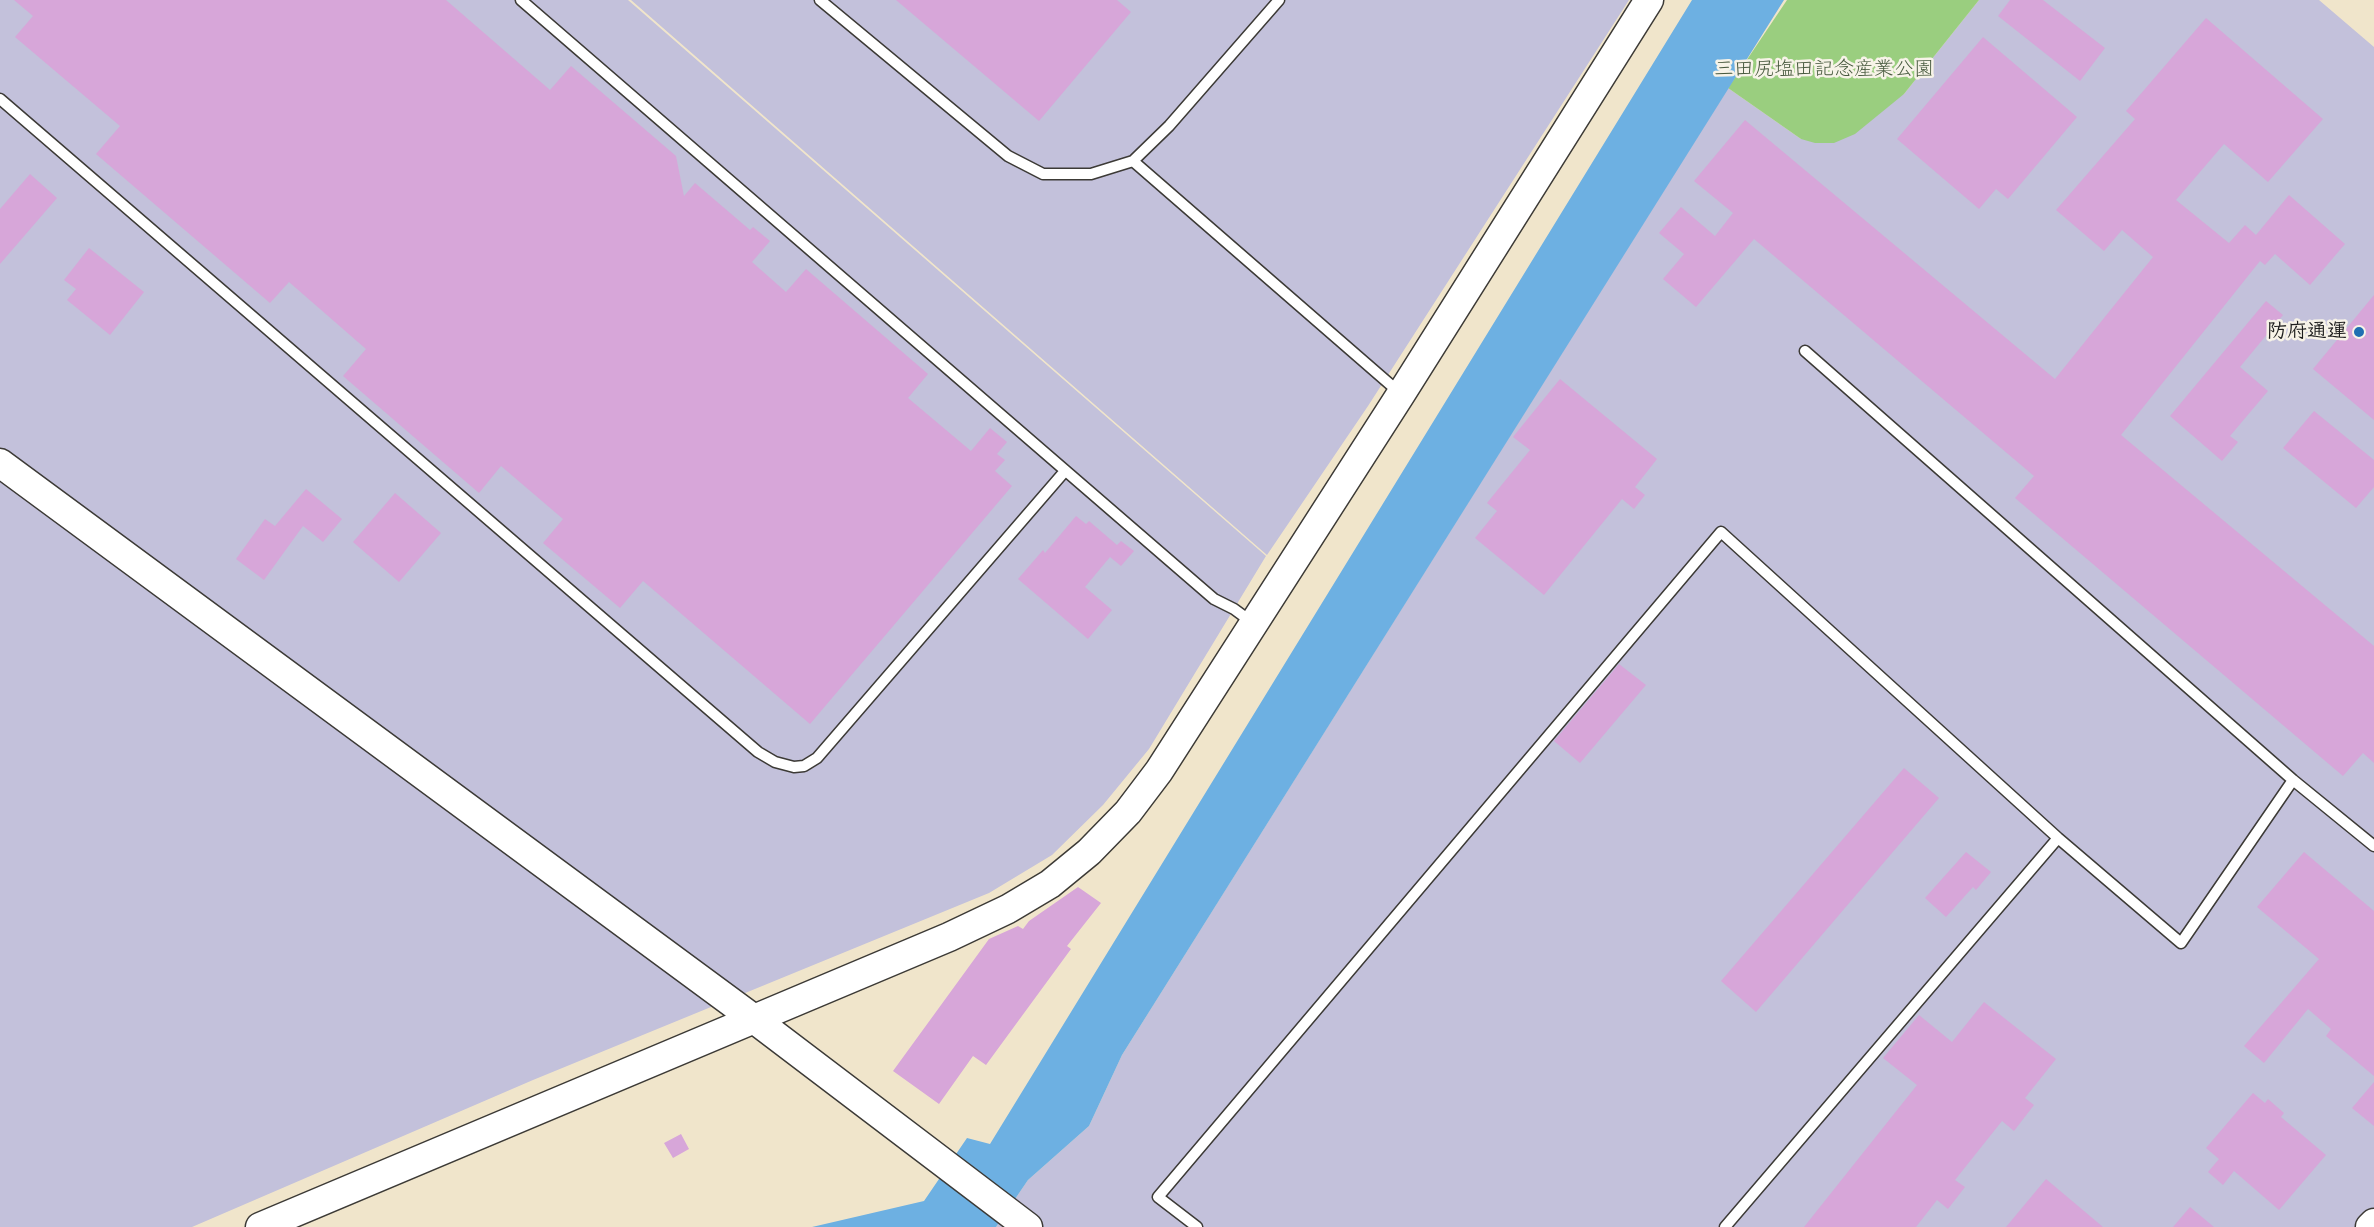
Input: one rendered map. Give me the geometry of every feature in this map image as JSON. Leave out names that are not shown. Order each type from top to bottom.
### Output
[{"type":"street","points":[[260,1227],[949,937],[1008,909],[1050,884],[1089,852],[1128,812],[1159,771],[1401,394],[1649,0]]},
{"type":"street","points":[[0,463],[754,1019],[1024,1224]]},
{"type":"street","points":[[2370,1227],[2374,1222]]},
{"type":"lane","points":[[521,0],[1214,599],[1254,623]]},
{"type":"lane","points":[[820,0],[1008,156],[1043,174],[1091,174],[1133,160],[1169,126],[1279,0]]},
{"type":"lane","points":[[0,99],[749,745],[775,762],[794,767],[804,766],[816,758],[1065,471]]},
{"type":"lane","points":[[1133,160],[1401,394]]},
{"type":"lane","points":[[1805,351],[2293,780],[2374,846]]},
{"type":"lane","points":[[1197,1227],[1158,1197],[1721,532],[2058,838],[2181,943],[2293,780]]},
{"type":"lane","points":[[1725,1227],[2058,838]]},
{"type":"shaded area","points":[[0,0],[628,0],[1266,556],[1149,749],[1103,805],[1052,855],[989,893],[533,1080],[192,1227],[0,1227]]},
{"type":"shaded area","points":[[631,0],[1629,0],[1368,406],[1267,555]]},
{"type":"shaded area","points":[[1979,0],[2319,0],[2374,47],[2374,1227],[996,1227],[1028,1180],[1089,1126],[1122,1055],[1728,88],[1801,139],[1904,94]]},
{"type":"green space","name":"三田尻塩田記念産業公園","points":[[1787,0],[1979,0],[1904,94],[1855,134],[1834,143],[1815,143],[1801,139],[1728,88]]},
{"type":"water","points":[[1692,0],[1784,0],[1122,1055],[1089,1126],[1028,1180],[996,1227],[812,1227],[924,1201],[967,1138],[990,1144]]},
{"type":"building","points":[[14,0],[446,0],[550,90],[571,66],[676,156],[684,196],[695,183],[750,230],[753,227],[770,241],[752,262],[786,292],[806,269],[928,374],[908,398],[971,451],[990,428],[1007,442],[997,454],[1005,460],[995,471],[1012,486],[810,724],[643,581],[620,608],[543,543],[563,519],[501,466],[479,493],[343,376],[366,349],[289,282],[270,303],[96,154],[120,126],[15,37],[33,16]]},
{"type":"building","points":[[896,0],[1117,0],[1131,12],[1039,121]]},
{"type":"building","points":[[2010,0],[2043,0],[2105,48],[2080,81],[1998,16]]},
{"type":"building","points":[[2206,18],[2323,119],[2268,182],[2224,144],[2176,200],[2229,243],[2245,225],[2256,235],[2289,195],[2345,244],[2310,285],[2275,254],[2265,265],[2260,261],[2121,435],[2374,646],[2374,763],[2363,753],[2343,776],[2015,498],[2034,476],[1754,239],[1696,307],[1663,279],[1684,254],[1659,233],[1681,207],[1715,236],[1733,213],[1694,181],[1745,120],[2055,379],[2153,257],[2122,230],[2104,251],[2056,210],[2135,119],[2126,111]]},
{"type":"building","points":[[1983,37],[2077,117],[2008,199],[1996,189],[1979,209],[1897,139]]},
{"type":"building","points":[[30,174],[57,198],[0,264],[0,209]]},
{"type":"building","points":[[89,248],[144,292],[110,335],[67,300],[76,289],[64,280]]},
{"type":"building","name":"防府通運","points":[[2374,295],[2374,420],[2313,369]]},
{"type":"building","points":[[2266,301],[2283,315],[2240,367],[2268,391],[2230,436],[2238,442],[2222,461],[2170,416]]},
{"type":"building","points":[[1560,379],[1657,459],[1635,487],[1645,495],[1634,509],[1622,499],[1544,595],[1475,538],[1497,511],[1487,503],[1530,450],[1513,437]]},
{"type":"building","points":[[2314,411],[2374,460],[2374,487],[2356,508],[2283,448]]},
{"type":"building","points":[[306,489],[342,519],[323,542],[303,526],[264,580],[236,559],[265,519],[275,526]]},
{"type":"building","points":[[395,493],[441,533],[399,582],[353,542]]},
{"type":"building","points":[[1076,516],[1086,524],[1089,521],[1117,545],[1121,541],[1134,551],[1121,566],[1110,557],[1085,587],[1112,610],[1088,639],[1018,579],[1043,550],[1045,553]]},
{"type":"building","points":[[1619,664],[1646,685],[1580,763],[1554,741]]},
{"type":"building","points":[[1904,768],[1939,798],[1756,1012],[1721,981]]},
{"type":"building","points":[[1966,852],[1991,872],[1976,890],[1973,887],[1946,917],[1925,898]]},
{"type":"building","points":[[2304,852],[2374,911],[2374,1076],[2326,1036],[2331,1029],[2308,1009],[2264,1063],[2244,1046],[2319,959],[2257,907]]},
{"type":"building","points":[[1078,887],[1101,903],[1067,946],[1071,949],[986,1065],[973,1056],[939,1104],[893,1071],[989,939],[1018,926],[1023,929],[1029,921]]},
{"type":"building","points":[[1984,1002],[2056,1059],[2025,1098],[2034,1105],[2014,1131],[2002,1121],[1955,1180],[1965,1187],[1948,1209],[1937,1200],[1916,1227],[1804,1227],[1917,1085],[1883,1058],[1919,1015],[1952,1042]]},
{"type":"building","points":[[2374,1082],[2374,1126],[2352,1108]]},
{"type":"building","points":[[2253,1093],[2265,1103],[2268,1099],[2284,1113],[2281,1117],[2326,1155],[2279,1210],[2234,1171],[2223,1185],[2208,1172],[2219,1159],[2206,1148]]},
{"type":"building","points":[[681,1134],[689,1149],[673,1158],[664,1143]]},
{"type":"building","points":[[2046,1179],[2103,1227],[2006,1227]]},
{"type":"building","points":[[2190,1207],[2214,1227],[2173,1227]]},
{"type":"place","name":"防府通運","points":[[2359,332]]}]
